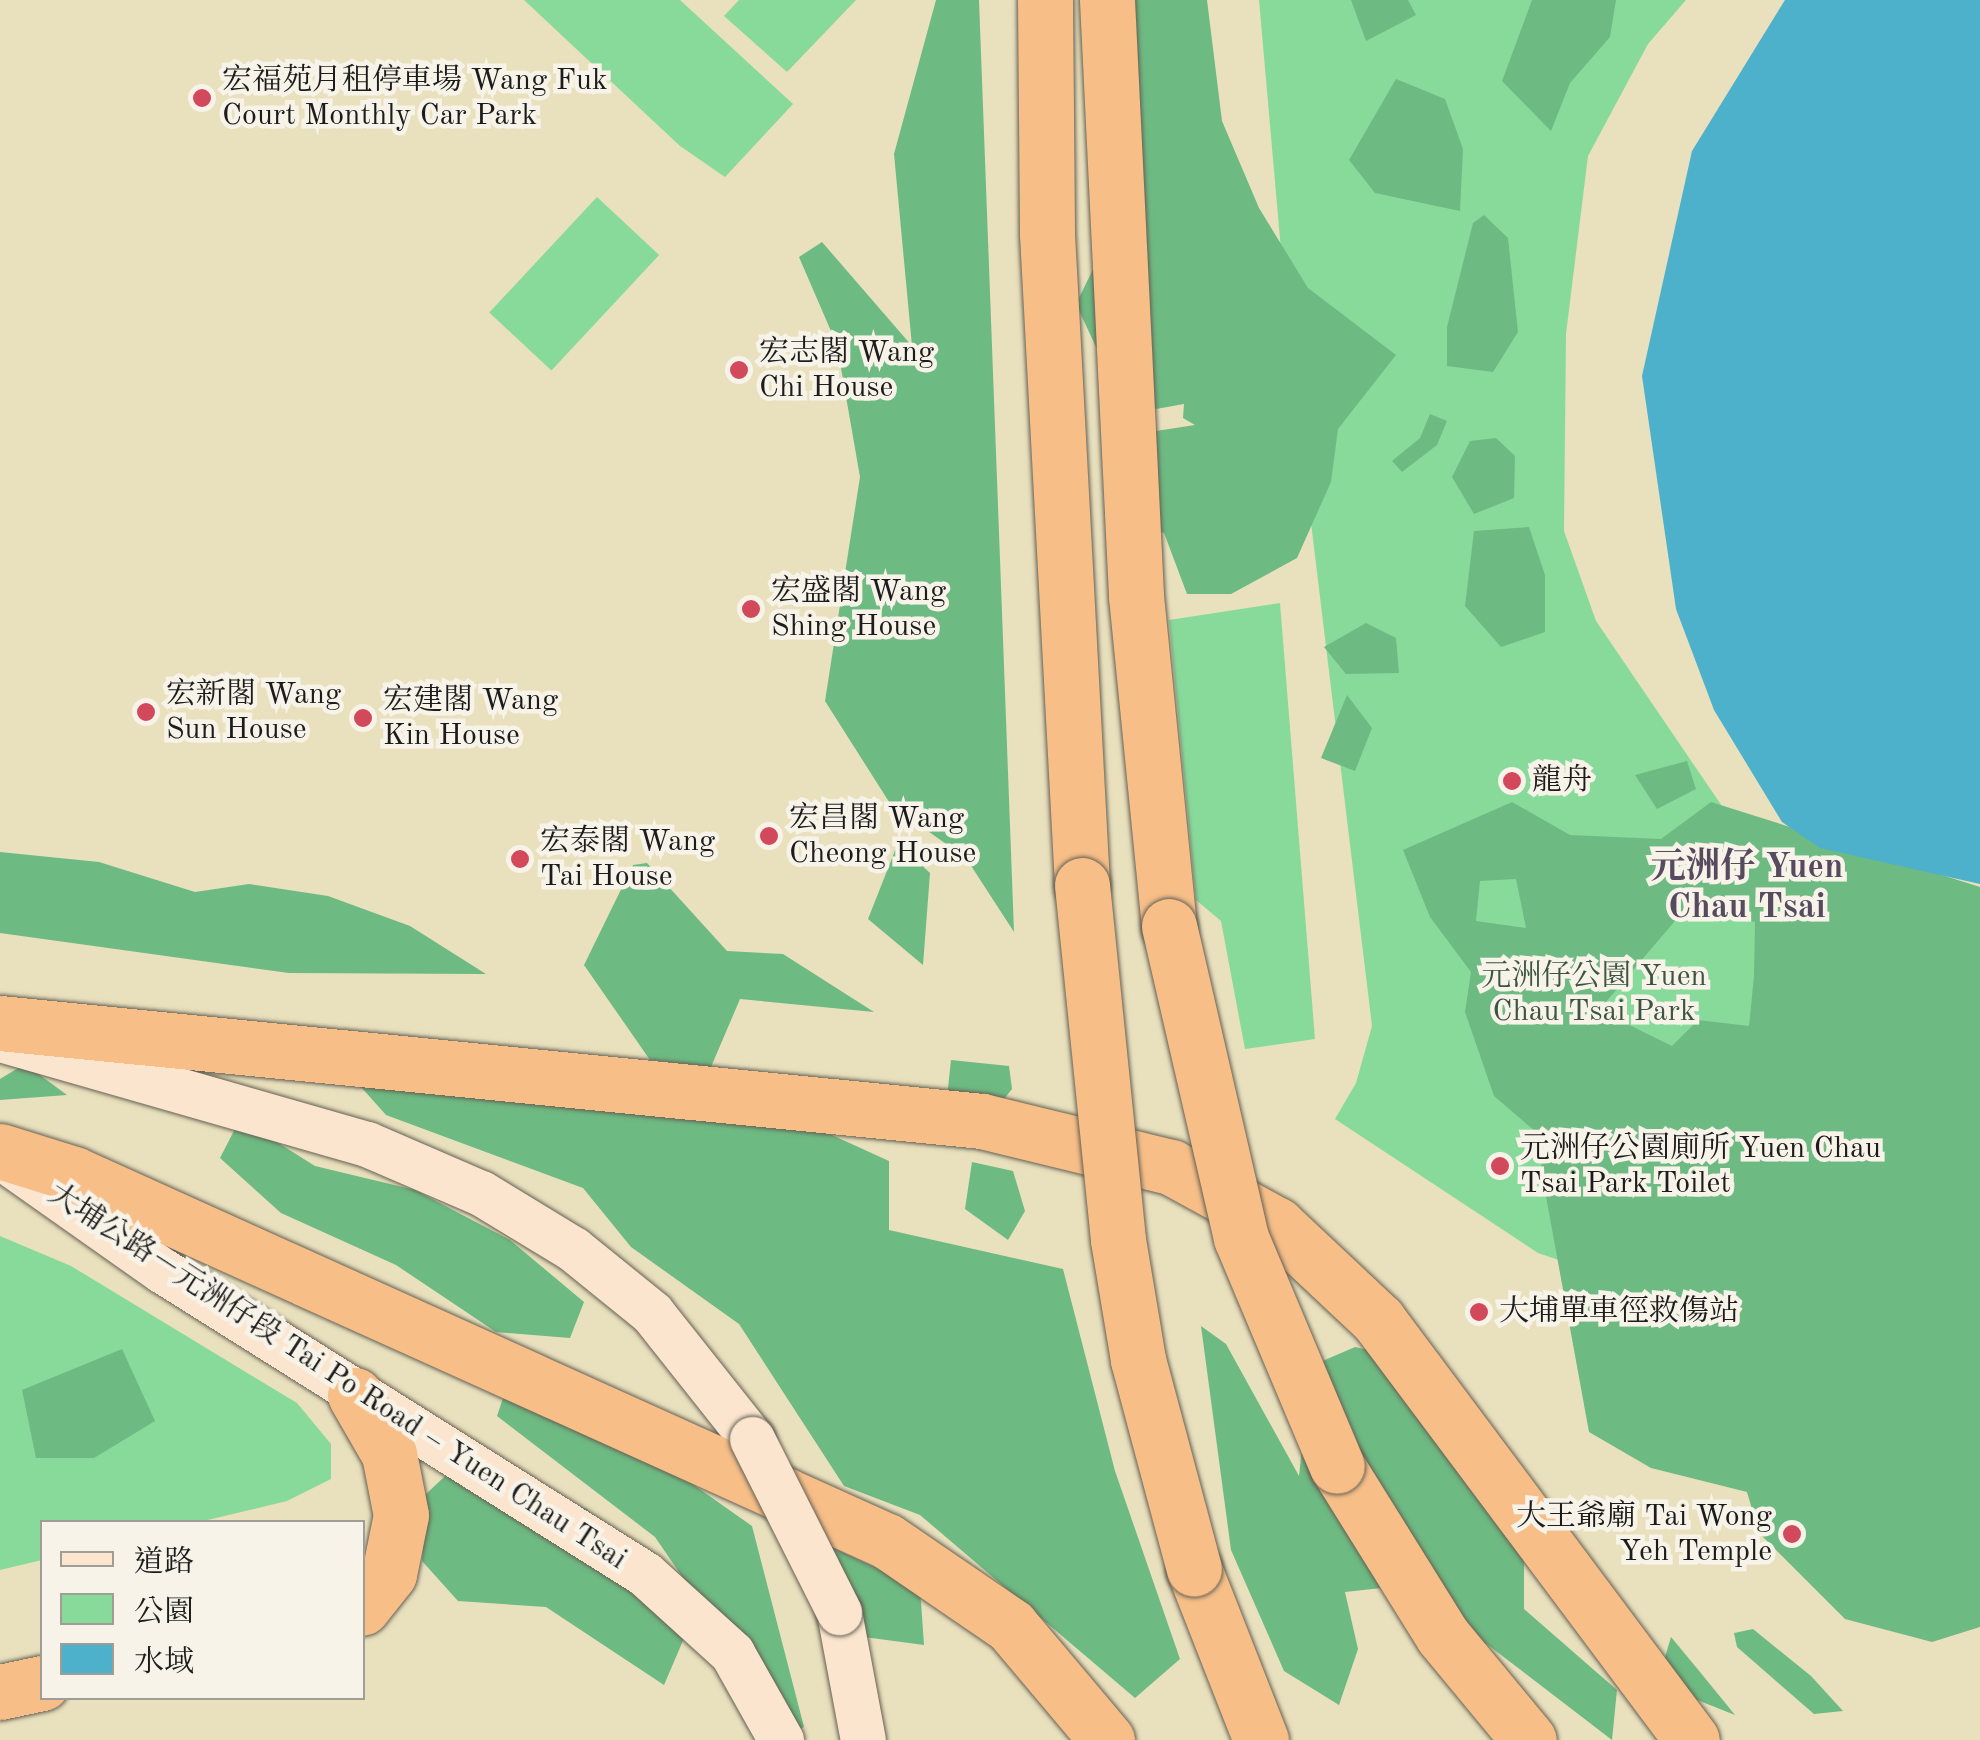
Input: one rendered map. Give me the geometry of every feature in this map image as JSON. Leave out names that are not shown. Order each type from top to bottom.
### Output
[{"type":"highway","points":[[1044,0],[1047,234],[1082,885],[1118,1240],[1146,1396],[1194,1569],[1262,1740]]},
{"type":"highway","points":[[1106,0],[1136,596],[1168,926],[1240,1238],[1337,1466],[1442,1635],[1529,1740]]},
{"type":"highway","points":[[0,1024],[982,1122],[1171,1167],[1276,1225],[1378,1320],[1692,1740]]},
{"type":"highway","points":[[0,1153],[74,1174],[886,1541],[1011,1626],[1107,1740]]},
{"type":"highway","points":[[355,1395],[389,1454],[401,1515],[389,1574],[365,1604]]},
{"type":"highway","points":[[0,1692],[40,1683]]},
{"type":"main road","points":[[0,1038],[367,1144],[532,1221],[610,1275],[721,1392],[769,1464],[839,1612],[861,1723]]},
{"type":"main road","name":"大埔公路－元洲仔段 Tai Po Road – Yuen Chau Tsai","points":[[0,1153],[355,1395],[448,1443],[646,1574],[702,1621],[763,1696],[781,1740]]},
{"type":"green space","points":[[524,0],[680,0],[793,104],[725,177],[680,146]]},
{"type":"green space","points":[[739,0],[856,0],[787,72],[724,16]]},
{"type":"green space","points":[[936,0],[979,0],[1014,932],[966,858],[891,805],[825,701],[860,477],[837,345],[799,257],[822,242],[912,346],[894,154]]},
{"type":"green space","points":[[1082,0],[1207,0],[1222,121],[1259,208],[1308,288],[1396,355],[1338,429],[1331,482],[1297,558],[1231,594],[1187,594],[1164,533],[1104,513],[1123,453],[1143,433],[1195,425],[1183,418],[1184,404],[1156,409],[1096,347],[1076,304],[1100,255]]},
{"type":"green space","name":"元洲仔公園 Yuen Chau Tsai Park","points":[[1259,0],[1686,0],[1648,44],[1588,156],[1566,334],[1564,531],[1596,621],[1728,815],[1915,907],[1600,1274],[1538,1253],[1335,1119],[1356,1083],[1372,1026],[1289,341]]},
{"type":"green space","points":[[1351,0],[1408,0],[1416,15],[1366,41]]},
{"type":"green space","points":[[1532,0],[1616,0],[1610,37],[1570,83],[1551,131],[1502,81]]},
{"type":"green space","points":[[1396,79],[1445,99],[1463,149],[1460,211],[1375,193],[1349,160]]},
{"type":"green space","points":[[597,197],[659,255],[551,371],[489,313]]},
{"type":"green space","points":[[1484,215],[1508,238],[1518,332],[1493,372],[1447,366],[1447,327],[1473,223]]},
{"type":"green space","points":[[1430,414],[1447,421],[1437,445],[1402,472],[1392,461],[1420,438]]},
{"type":"green space","points":[[1496,438],[1515,456],[1514,498],[1474,514],[1452,477],[1470,441]]},
{"type":"green space","points":[[1529,527],[1545,575],[1545,632],[1501,647],[1465,606],[1474,531]]},
{"type":"green space","points":[[1280,603],[1315,1039],[1245,1049],[1221,921],[1196,900],[1169,620]]},
{"type":"green space","points":[[1366,623],[1396,638],[1399,673],[1346,674],[1324,647]]},
{"type":"green space","points":[[1347,695],[1372,728],[1355,771],[1321,758]]},
{"type":"green space","points":[[1687,761],[1696,789],[1657,809],[1635,775]]},
{"type":"green space","points":[[1512,802],[1570,835],[1661,839],[1711,802],[1980,887],[1980,1627],[1932,1642],[1845,1619],[1759,1533],[1747,1492],[1651,1468],[1589,1432],[1541,1169],[1544,1139],[1494,1096],[1465,1012],[1471,972],[1430,917],[1403,850]],"holes":[[[1516,879],[1526,928],[1476,921],[1480,881]],[[1686,908],[1755,922],[1749,1026],[1698,1020],[1672,1046],[1599,1010]]]},
{"type":"green space","points":[[898,843],[930,873],[923,965],[868,919]]},
{"type":"green space","points":[[0,852],[99,862],[195,892],[249,884],[328,896],[410,926],[486,974],[289,973],[0,933]]},
{"type":"green space","points":[[647,863],[727,951],[783,954],[874,1012],[740,999],[711,1067],[650,1060],[584,965],[633,865]]},
{"type":"green space","points":[[951,1060],[1009,1066],[1012,1089],[988,1119],[945,1116]]},
{"type":"green space","points":[[25,1064],[67,1095],[0,1100],[0,1079]]},
{"type":"green space","points":[[353,1078],[810,1125],[889,1161],[889,1230],[1063,1269],[1115,1471],[1180,1659],[1135,1698],[920,1515],[844,1486],[739,1324],[631,1247],[583,1188],[386,1115]]},
{"type":"green space","points":[[240,1119],[315,1166],[415,1190],[510,1240],[584,1302],[570,1338],[496,1332],[396,1265],[281,1213],[220,1158]]},
{"type":"green space","points":[[972,1162],[1013,1171],[1025,1211],[1008,1240],[965,1209]]},
{"type":"green space","points":[[0,1236],[71,1266],[297,1403],[331,1444],[331,1479],[287,1501],[207,1520],[40,1520],[40,1560],[0,1570]]},
{"type":"green space","points":[[1201,1326],[1226,1344],[1299,1476],[1311,1366],[1355,1347],[1443,1367],[1524,1559],[1524,1609],[1617,1690],[1612,1740],[1488,1645],[1391,1587],[1345,1592],[1358,1649],[1339,1705],[1284,1671],[1231,1550]]},
{"type":"green space","points":[[122,1349],[155,1421],[94,1458],[36,1458],[22,1390]]},
{"type":"green space","points":[[506,1389],[674,1471],[752,1526],[804,1727],[790,1734],[655,1537],[497,1416]]},
{"type":"green space","points":[[460,1462],[587,1509],[685,1636],[664,1685],[546,1607],[458,1601],[422,1561],[426,1494]]},
{"type":"green space","points":[[824,1544],[920,1588],[924,1645],[864,1637]]},
{"type":"green space","points":[[1753,1629],[1811,1676],[1843,1711],[1814,1714],[1737,1647],[1734,1633]]},
{"type":"green space","points":[[1671,1637],[1700,1672],[1735,1715],[1657,1684]]},
{"type":"water","points":[[1785,0],[1980,0],[1980,884],[1820,848],[1782,822],[1714,710],[1676,609],[1642,376],[1692,151]]},
{"type":"place","name":"宏福苑月租停車場 Wang Fuk Court Monthly Car Park","points":[[202,98]]},
{"type":"place","name":"宏志閣 Wang Chi House","points":[[739,370]]},
{"type":"place","name":"宏盛閣 Wang Shing House","points":[[751,609]]},
{"type":"place","name":"宏新閣 Wang Sun House","points":[[146,712]]},
{"type":"place","name":"宏建閣 Wang Kin House","points":[[363,718]]},
{"type":"place","name":"龍舟","points":[[1512,781]]},
{"type":"place","name":"宏昌閣 Wang Cheong House","points":[[769,836]]},
{"type":"place","name":"宏泰閣 Wang Tai House","points":[[520,859]]},
{"type":"place","name":"元洲仔公園廁所 Yuen Chau Tsai Park Toilet","points":[[1500,1166]]},
{"type":"place","name":"大埔單車徑救傷站","points":[[1479,1312]]},
{"type":"place","name":"大王爺廟 Tai Wong Yeh Temple","points":[[1792,1534]]},
{"type":"district","name":"元洲仔 Yuen Chau Tsai","points":[[1747,888]]}]
